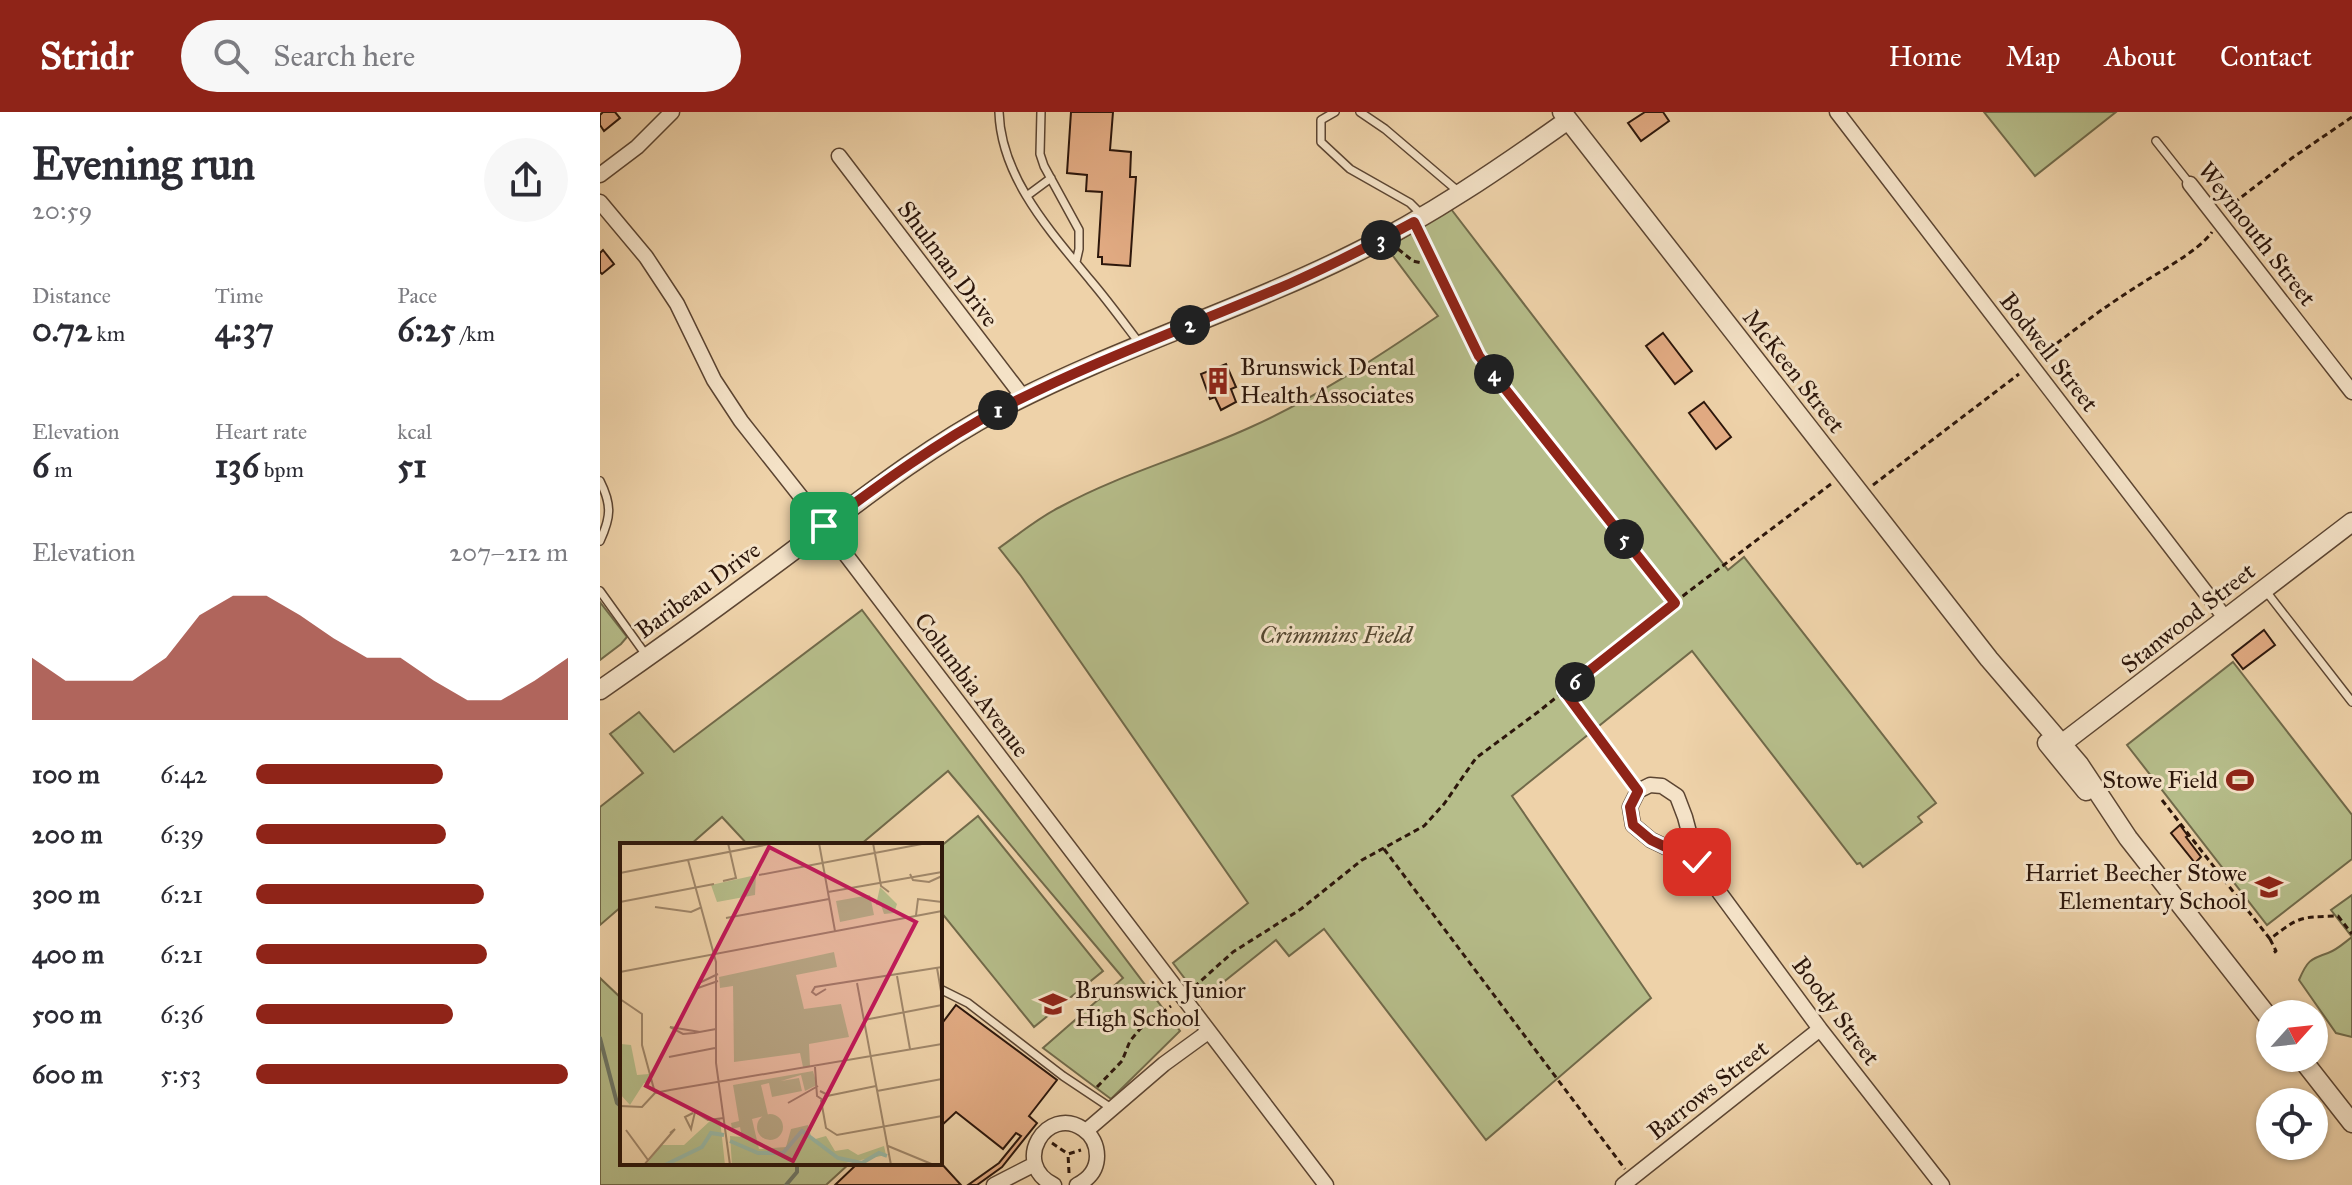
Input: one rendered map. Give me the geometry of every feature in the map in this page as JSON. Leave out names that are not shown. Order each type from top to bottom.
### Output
[{"type":"street","points":[[600,175],[637,147],[672,112]]},
{"type":"street","name":"Bodwell Street","points":[[1837,112],[2226,619]]},
{"type":"street","name":"Baribeau Drive","points":[[600,690],[939,445],[1023,397],[1354,254],[1460,193],[1569,115]]},
{"type":"street","name":"McKeen Street","points":[[1569,115],[2058,747],[2069,773],[2128,838],[2256,1001]]},
{"type":"street","name":"Shulman Drive","points":[[839,156],[1023,397]]},
{"type":"street","name":"Weymouth Street","points":[[2190,184],[2352,392]]},
{"type":"street","name":"Columbia Avenue","points":[[600,202],[646,257],[677,304],[714,380],[741,421],[1326,1185]]},
{"type":"street","name":"Stanwood Street","points":[[2058,747],[2352,522]]},
{"type":"street","name":"Boody Street","points":[[1697,862],[1651,840],[1633,825],[1630,807],[1638,791],[1650,785],[1662,786],[1677,796],[1697,862],[1820,1029],[1942,1185]]},
{"type":"street","name":"Barrows Street","points":[[1631,1183],[1820,1029]]},
{"type":"street","points":[[1086,1131],[1164,1064],[1208,1032]]},
{"type":"street","points":[[2312,1072],[2352,1123]]},
{"type":"street","points":[[1054,1185],[1044,1178],[1035,1164],[1034,1156],[1037,1141],[1048,1129],[1064,1123],[1086,1131],[1094,1142],[1097,1162],[1092,1173],[1073,1184]]},
{"type":"street","points":[[994,1185],[1035,1164]]},
{"type":"lane","points":[[999,112],[1000,132],[1010,167],[1050,231],[1142,345]]},
{"type":"lane","points":[[1041,112],[1040,154],[1079,230],[1076,262]]},
{"type":"lane","points":[[1335,112],[1321,120],[1321,142],[1350,169],[1410,203],[1419,219],[1436,268],[1479,356]]},
{"type":"lane","points":[[1360,112],[1385,129],[1460,193]]},
{"type":"lane","name":"Weymouth Street","points":[[2156,141],[2190,184]]},
{"type":"lane","points":[[1028,195],[1051,178]]},
{"type":"lane","points":[[600,481],[607,495],[609,521],[600,541]]},
{"type":"lane","points":[[2264,589],[2352,702]]},
{"type":"lane","points":[[600,591],[648,657]]},
{"type":"lane","points":[[942,990],[968,1003],[1063,1076],[1111,1108]]},
{"type":"path","points":[[1865,484],[1875,486],[2081,324],[2208,239],[2225,209],[2352,117]]},
{"type":"path","points":[[1395,246],[1413,261],[1436,268]]},
{"type":"path","points":[[1479,356],[1675,603]]},
{"type":"path","points":[[1194,987],[1233,952],[1301,909],[1362,860],[1424,826],[1444,804],[1476,758],[1834,482]]},
{"type":"path","points":[[1564,691],[1638,791]]},
{"type":"path","points":[[2162,800],[2270,939],[2276,948],[2272,954]]},
{"type":"path","points":[[1383,848],[1631,1183]]},
{"type":"path","points":[[2270,939],[2299,918],[2309,916],[2338,916],[2352,934]]},
{"type":"path","points":[[1092,1093],[1122,1061],[1130,1041],[1140,1029],[1171,1006]]},
{"type":"path","points":[[1052,1143],[1068,1154],[1073,1184]]},
{"type":"path","points":[[1068,1154],[1089,1148]]},
{"type":"green space","points":[[1984,112],[2116,112],[2035,176]]},
{"type":"green space","name":"Crimmins Field","points":[[1451,209],[1728,570],[1744,557],[1936,803],[1918,817],[1922,822],[1863,867],[1857,864],[1692,651],[1512,796],[1651,998],[1486,1140],[1324,929],[1289,956],[1276,940],[1201,1000],[1173,963],[1248,903],[999,548],[1044,516],[1083,495],[1227,437],[1300,403],[1438,316],[1387,248]]},
{"type":"green space","points":[[600,602],[627,637],[600,660]]},
{"type":"green space","points":[[862,610],[1180,1031],[1111,1099],[1043,1048],[1123,978],[948,771],[862,843],[746,843],[722,817],[692,843],[620,843],[620,908],[600,925],[600,807],[643,773],[610,734],[639,712],[674,752]]},
{"type":"green space","name":"Stowe Field","points":[[2233,662],[2352,815],[2352,859],[2267,925],[2127,745]]},
{"type":"green space","points":[[978,816],[1103,971],[1034,1027],[942,913],[942,845]]},
{"type":"green space","points":[[2352,895],[2352,937],[2331,910]]},
{"type":"green space","points":[[2352,937],[2352,1037],[2336,1033],[2328,1022],[2328,1000],[2313,1000],[2299,980],[2310,962],[2335,950]]},
{"type":"green space","points":[[600,978],[620,997],[620,1165],[848,1165],[826,1185],[600,1185]]},
{"type":"building","points":[[603,112],[615,112],[620,118],[604,131],[600,125]]},
{"type":"building","points":[[1071,112],[1113,112],[1110,150],[1131,152],[1130,177],[1136,177],[1130,266],[1102,264],[1102,257],[1098,257],[1102,192],[1086,191],[1087,175],[1067,173]]},
{"type":"building","points":[[1645,112],[1663,112],[1669,121],[1641,141],[1628,123]]},
{"type":"building","points":[[603,250],[614,264],[602,274],[600,253]]},
{"type":"building","points":[[1663,333],[1692,371],[1675,384],[1646,346]]},
{"type":"building","name":"Brunswick Dental Health Associates","points":[[1226,364],[1236,387],[1231,389],[1236,402],[1221,410],[1215,397],[1210,399],[1201,374]]},
{"type":"building","points":[[1704,402],[1731,437],[1716,449],[1689,413]]},
{"type":"building","points":[[2264,630],[2275,645],[2243,669],[2232,655]]},
{"type":"building","points":[[2180,825],[2201,857],[2195,863],[2171,833]]},
{"type":"building","name":"Brunswick Junior High School","points":[[956,1005],[1057,1080],[1029,1116],[1037,1123],[1002,1167],[977,1185],[968,1185],[999,1163],[1021,1136],[1016,1133],[1003,1149],[956,1112],[942,1125],[942,1023]]},
{"type":"building","points":[[942,1164],[961,1185],[835,1185],[856,1165]]},
{"type":"waterway","points":[[600,1038],[620,1105]]},
{"type":"waterway","points":[[786,1185],[797,1172],[797,1165]]},
{"type":"place","name":"Brunswick Dental Health Associates","points":[[1218,381]]},
{"type":"place","name":"Stowe Field","points":[[2240,780]]},
{"type":"place","name":"Harriet Beecher Stowe Elementary School","points":[[2269,887]]},
{"type":"place","name":"Brunswick Junior High School","points":[[1053,1004]]},
{"type":"route","points":[[824,526],[939,445],[997,411],[1046,386],[1291,283],[1414,222],[1479,356],[1675,603],[1564,691],[1638,791],[1630,807],[1633,825],[1651,840],[1697,862]]}]
